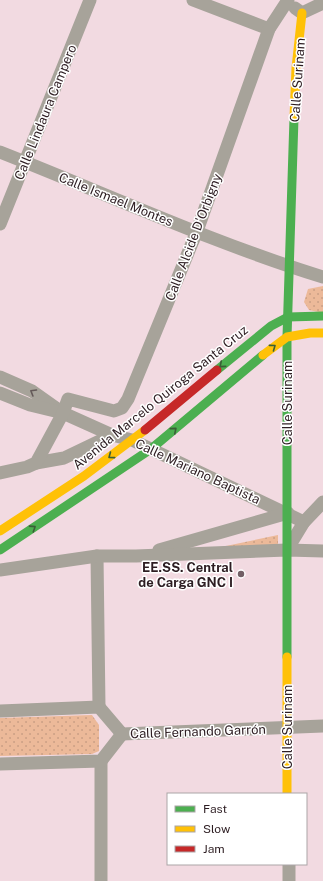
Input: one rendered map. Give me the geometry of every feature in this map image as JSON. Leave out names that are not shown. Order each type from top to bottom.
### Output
[{"type":"main road","name":"Calle Surinam","points":[[287,793],[288,267],[296,68],[302,13]]},
{"type":"main road","points":[[288,317],[323,316]]},
{"type":"main road","name":"Avenida Marcelo Quiroga Santa Cruz","points":[[0,531],[84,476],[132,440],[258,336],[288,317]]},
{"type":"main road","points":[[0,550],[151,449],[264,354],[287,337],[310,332],[323,333]]},
{"type":"street","name":"Calle Lindaura Campero","points":[[0,224],[90,0]]},
{"type":"street","points":[[193,0],[270,29]]},
{"type":"street","points":[[288,1],[302,13],[322,6]]},
{"type":"street","name":"Calle Alcide D'Orbigny","points":[[63,413],[68,398],[114,411],[122,408],[128,399],[197,231],[270,29],[288,1]]},
{"type":"street","name":"Calle Ismael Montes","points":[[0,152],[288,267],[323,277]]},
{"type":"street","name":"Calle Mariano Baptista","points":[[0,377],[32,391],[63,413]]},
{"type":"street","name":"Calle Mariano Baptista","points":[[0,393],[30,405],[63,413],[112,435],[132,440],[288,513],[304,522]]},
{"type":"street","points":[[36,463],[63,413]]},
{"type":"street","points":[[0,472],[64,458],[112,435]]},
{"type":"street","points":[[287,550],[304,522],[323,502]]},
{"type":"street","points":[[136,556],[288,513]]},
{"type":"street","points":[[0,570],[97,556],[136,556],[287,550],[323,551]]},
{"type":"street","points":[[0,711],[99,707],[97,556]]},
{"type":"street","name":"Calle Fernando Garrón","points":[[99,707],[122,734]]},
{"type":"street","name":"Calle Fernando Garrón","points":[[100,761],[122,734],[323,726]]},
{"type":"street","points":[[0,764],[100,761],[102,881]]},
{"type":"street","points":[[288,865],[289,881]]},
{"type":"shaded area","points":[[323,286],[323,313],[309,310],[304,302],[308,289]]},
{"type":"shaded area","points":[[278,535],[278,549],[221,547]]},
{"type":"shaded area","points":[[92,715],[99,725],[99,751],[92,754],[0,756],[0,718]]},
{"type":"traffic: fast","points":[[287,657],[287,337],[294,118]]},
{"type":"traffic: fast","points":[[217,370],[271,326],[288,317],[323,316]]},
{"type":"traffic: fast","points":[[0,550],[151,449],[263,355]]},
{"type":"traffic: slow","points":[[294,118],[296,68],[302,13]]},
{"type":"traffic: slow","points":[[263,355],[287,337],[310,333],[323,333]]},
{"type":"traffic: slow","points":[[0,531],[84,476],[145,430]]},
{"type":"traffic: slow","points":[[287,657],[287,793]]},
{"type":"traffic: jam","points":[[145,430],[217,370]]},
{"type":"place","name":"EE.SS. Central de Carga GNC I","points":[[241,574]]}]
